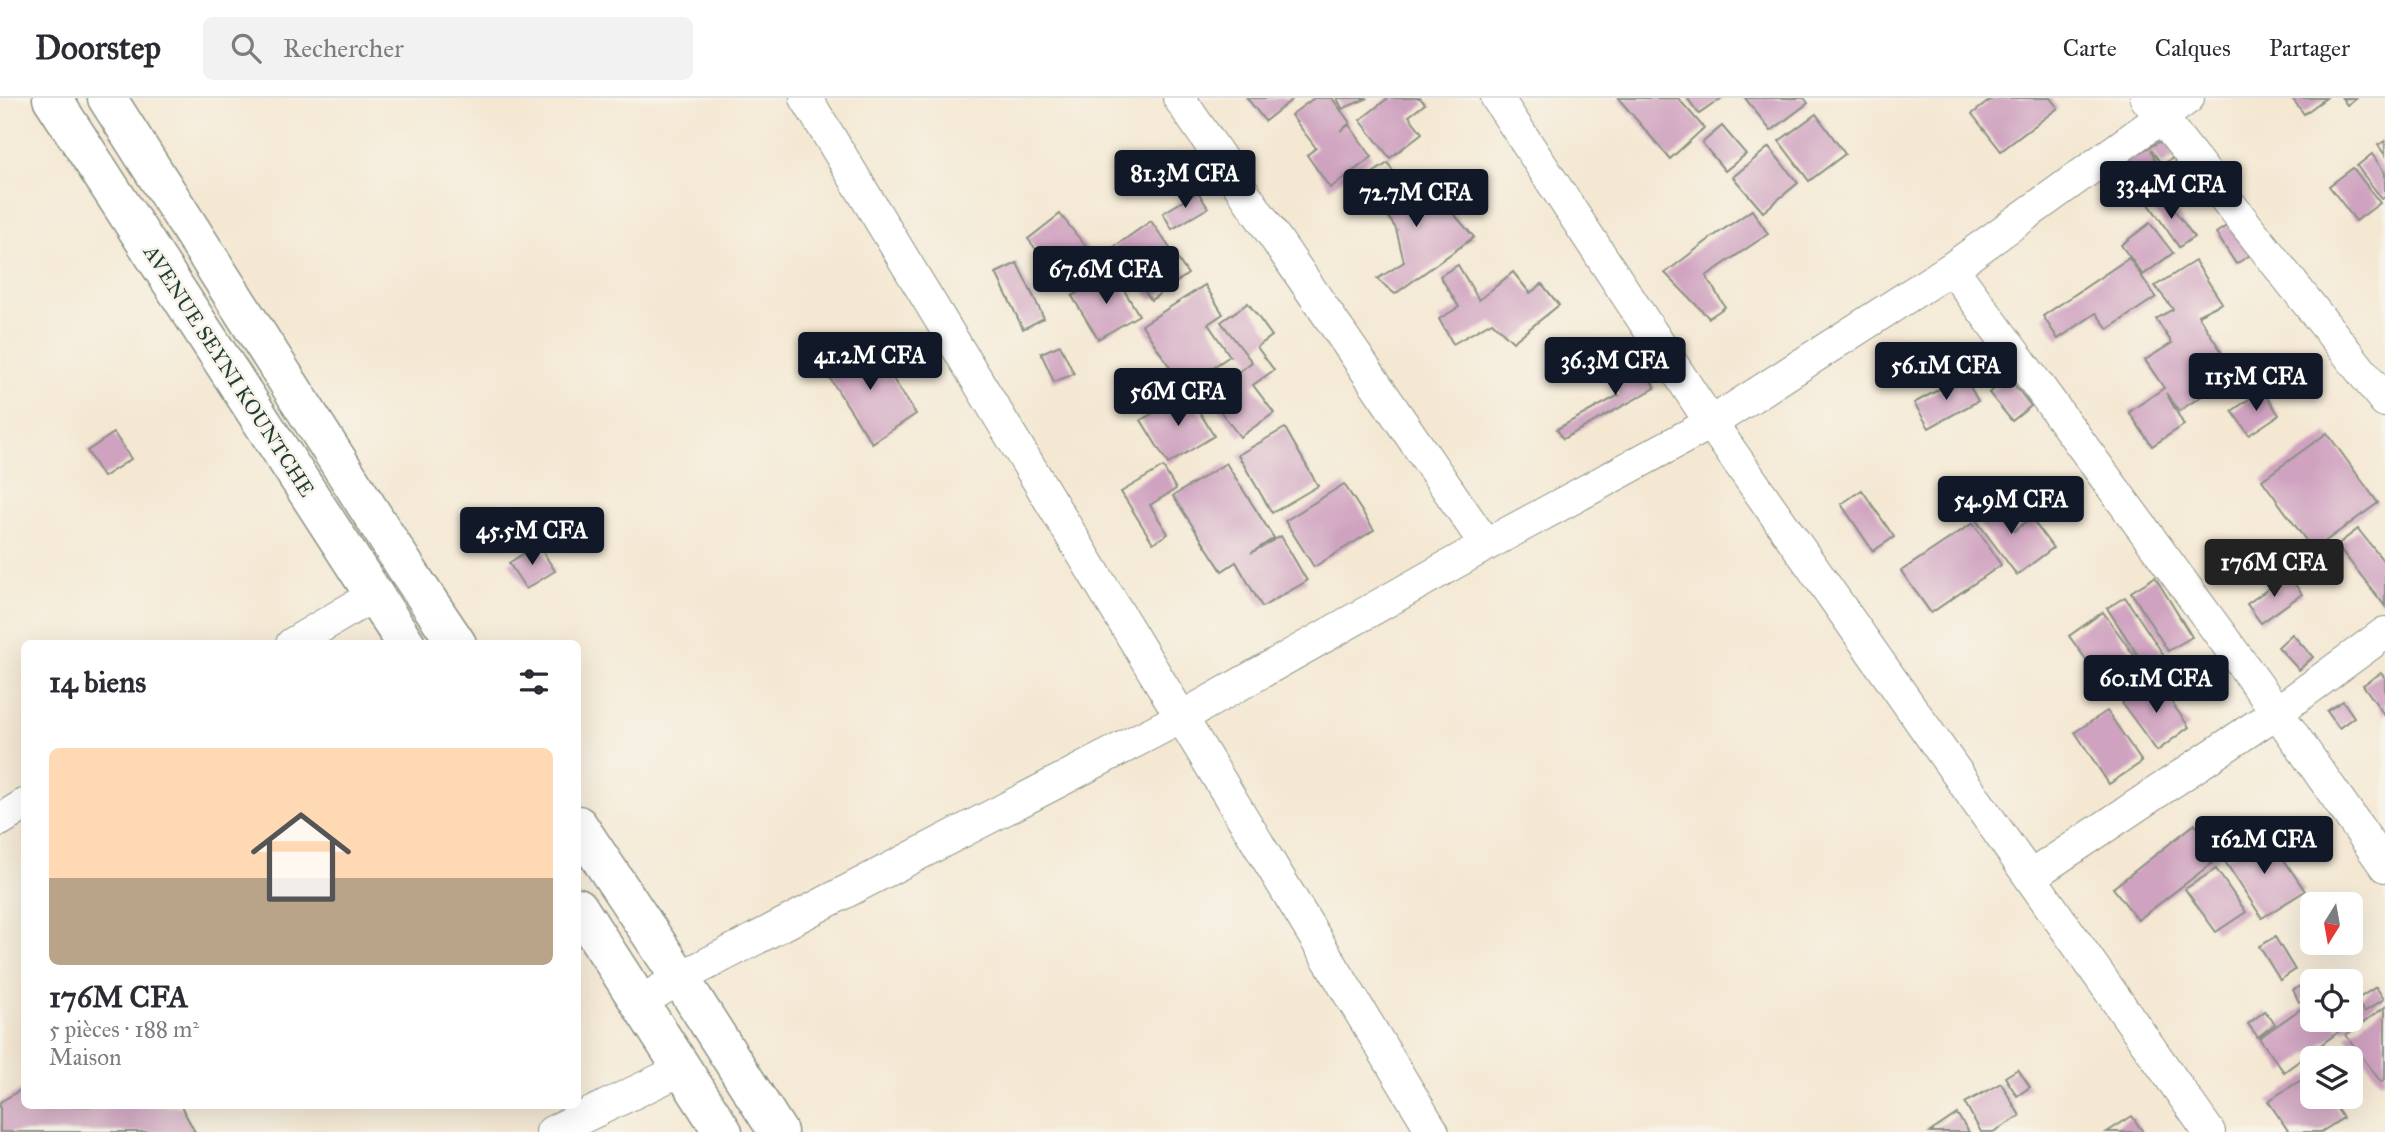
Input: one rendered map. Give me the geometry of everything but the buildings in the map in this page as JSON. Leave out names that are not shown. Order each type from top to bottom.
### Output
[{"type":"highway","name":"AVENUE SEYNI KOUNTCHE","points":[[52,98],[403,640]]},
{"type":"highway","name":"AVENUE SEYNI KOUNTCHE","points":[[107,98],[454,640]]},
{"type":"highway","points":[[581,830],[778,1132]]},
{"type":"highway","points":[[581,912],[723,1132]]},
{"type":"street","points":[[806,98],[1433,1132]]},
{"type":"street","points":[[1179,98],[1486,545]]},
{"type":"street","points":[[639,1003],[680,978],[1182,717],[1486,545],[1711,423],[1952,268],[2154,107],[2188,98]]},
{"type":"street","points":[[1509,103],[1711,423],[2209,1132]]},
{"type":"street","points":[[2154,107],[2385,401]]},
{"type":"street","points":[[1952,268],[2277,712],[2385,866]]},
{"type":"street","points":[[299,640],[374,595]]},
{"type":"street","points":[[2031,876],[2277,712],[2385,633]]},
{"type":"street","points":[[0,820],[21,807]]},
{"type":"street","points":[[552,1132],[683,1069]]}]
